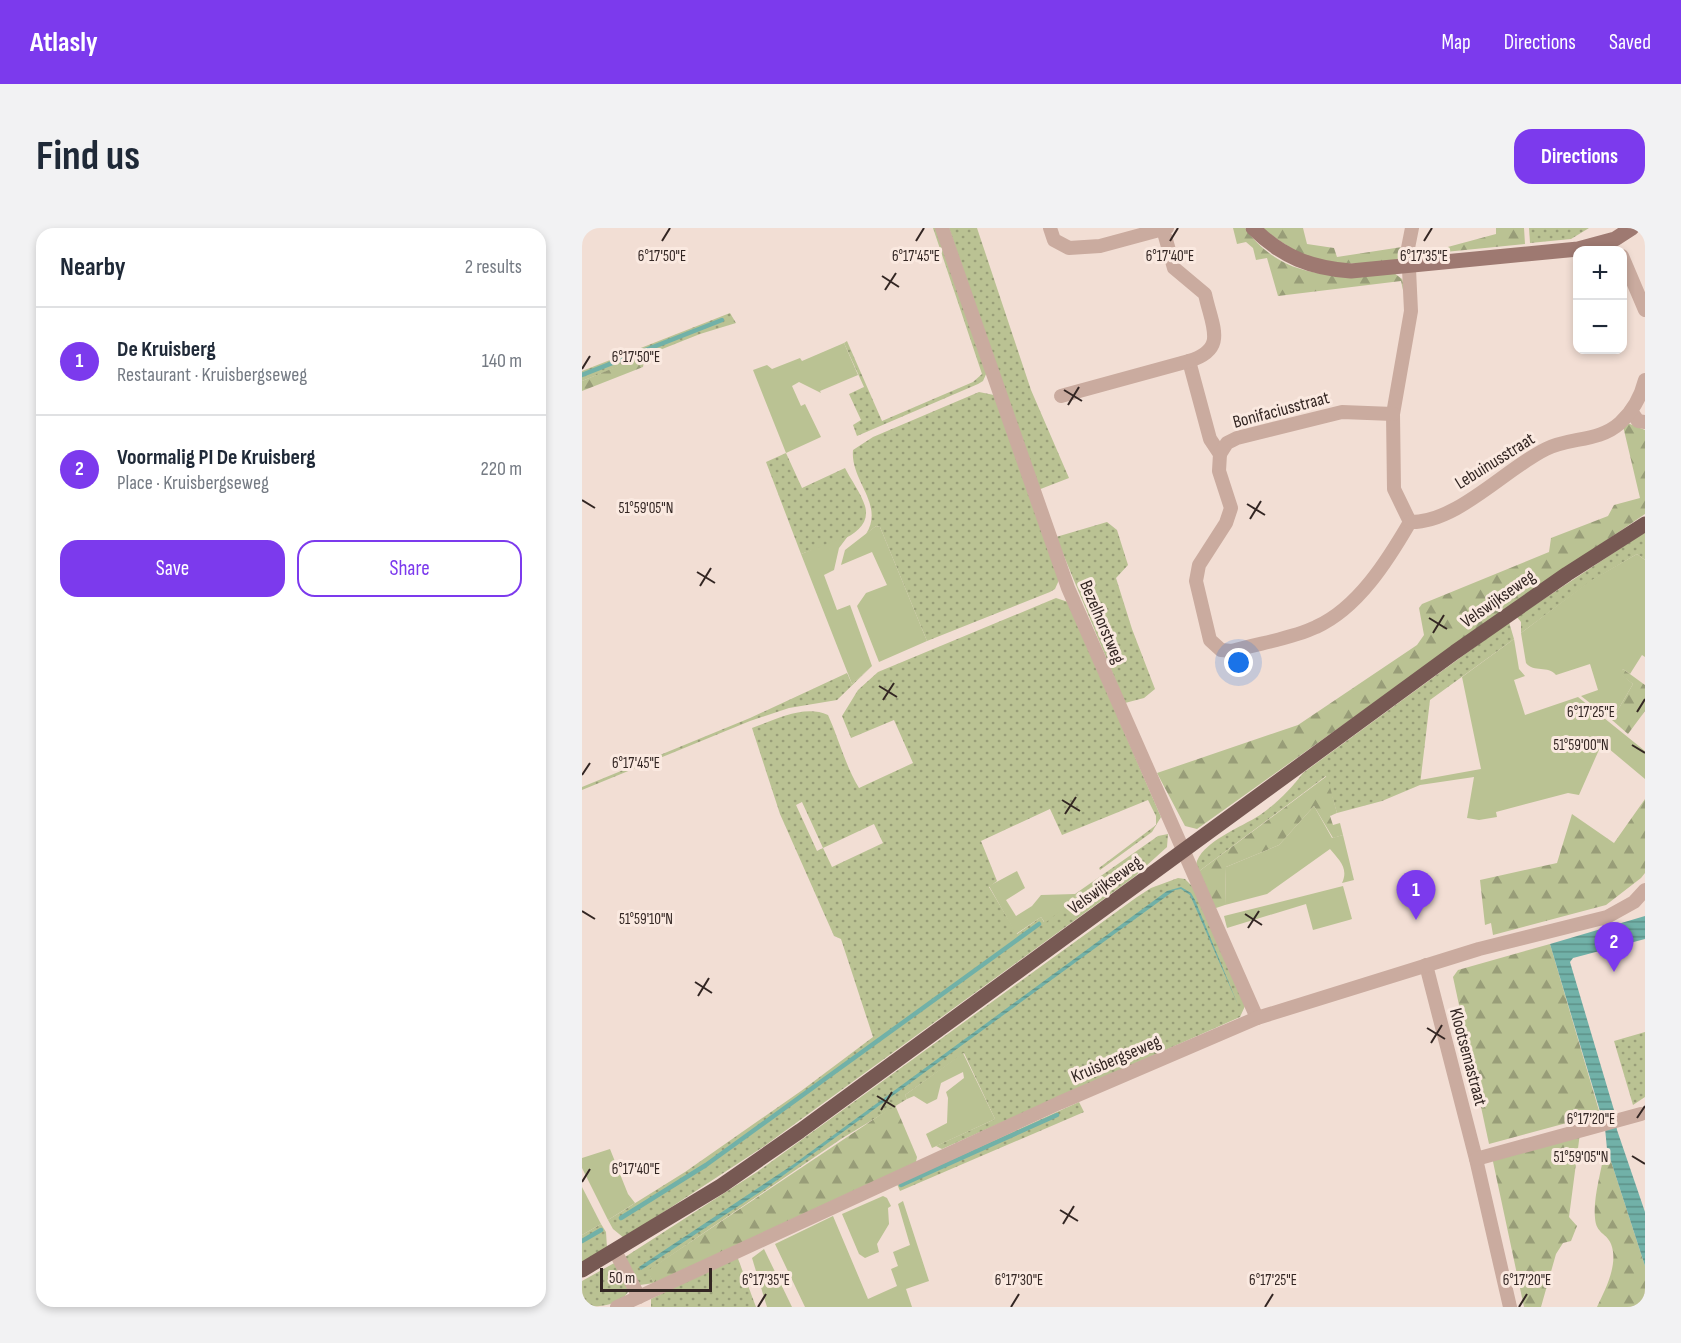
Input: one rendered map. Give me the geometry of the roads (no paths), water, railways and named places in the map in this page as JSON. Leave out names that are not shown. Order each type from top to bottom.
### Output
[{"type":"main road","name":"Velswijkseweg","points":[[582,1270],[721,1186],[800,1131],[1455,652],[1567,574],[1645,524]]},
{"type":"street","name":"Bezelhorstweg","points":[[942,228],[1068,588],[1182,853],[1257,1018]]},
{"type":"street","points":[[1050,228],[1054,240],[1069,248],[1100,246],[1165,229],[1174,268],[1205,294],[1214,341],[1213,349],[1205,356],[1061,396]]},
{"type":"street","points":[[1253,228],[1284,254],[1311,266],[1352,271],[1618,245],[1632,228]]},
{"type":"street","points":[[1410,522],[1394,489],[1393,414],[1411,311],[1408,248],[1412,228]]},
{"type":"street","points":[[1627,266],[1645,310]]},
{"type":"street","name":"Bonifaciusstraat","points":[[1189,361],[1210,439],[1220,454]]},
{"type":"street","name":"Lebuinusstraat","points":[[1410,522],[1424,522],[1447,513],[1547,448],[1602,435],[1619,424],[1631,411],[1645,380]]},
{"type":"street","points":[[1631,411],[1638,421],[1645,422]]},
{"type":"street","name":"Bonifaciusstraat","points":[[1393,414],[1342,412],[1238,438],[1227,443],[1220,454],[1219,471],[1230,508],[1227,523],[1198,565],[1196,581],[1210,640],[1221,650],[1232,651],[1317,627],[1354,600],[1389,559],[1410,522]]},
{"type":"street","name":"Kruisbergseweg","points":[[617,1307],[1059,1103],[1257,1018],[1426,965],[1606,917],[1634,902],[1645,890]]},
{"type":"street","name":"Klootsemastraat","points":[[1426,965],[1476,1159],[1510,1307]]},
{"type":"street","points":[[1476,1159],[1644,1113]]},
{"type":"street","points":[[615,1251],[639,1297]]},
{"type":"water","points":[[1181,887],[1191,893],[1195,900],[1238,1005],[1190,895],[1181,889],[1175,890],[766,1188],[641,1270],[639,1267],[794,1164],[1167,891]]},
{"type":"water","points":[[1645,916],[1645,939],[1573,958],[1570,962],[1614,1110],[1617,1130],[1645,1212],[1645,1266],[1607,1149],[1605,1128],[1550,944]]},
{"type":"waterway","points":[[582,375],[722,320]]},
{"type":"waterway","points":[[621,1218],[706,1165],[1039,924]]},
{"type":"waterway","points":[[901,1185],[1057,1115]]},
{"type":"waterway","points":[[582,1241],[601,1230]]},
{"type":"place","name":"De Kruisberg","points":[[1416,920]]},
{"type":"place","name":"Voormalig PI De Kruisberg","points":[[1614,972]]}]
